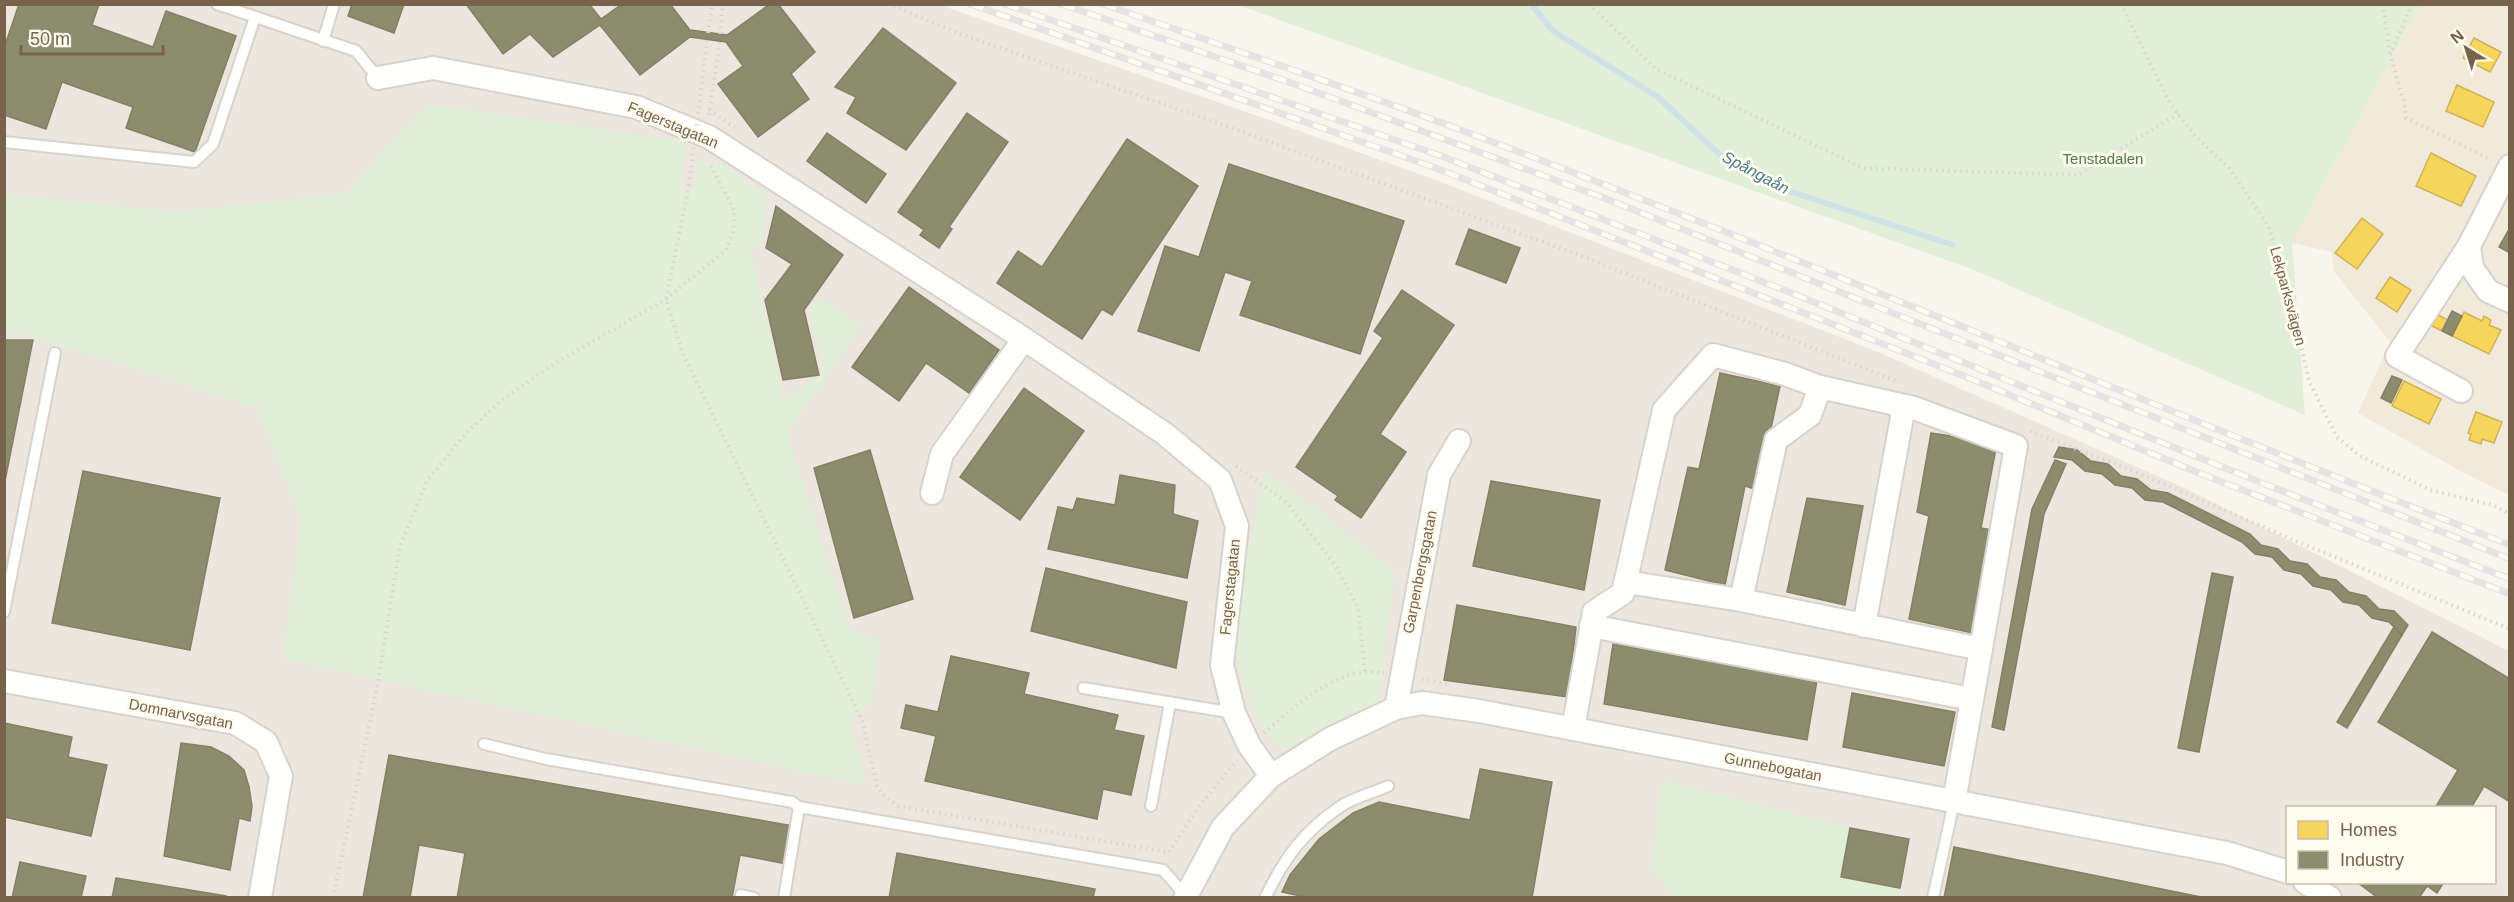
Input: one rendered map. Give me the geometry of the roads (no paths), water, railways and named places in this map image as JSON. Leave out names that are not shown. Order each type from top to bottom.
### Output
[{"type":"street","name":"Fagerstagatan","points":[[378,78],[434,68],[636,107],[710,137],[1024,339],[1165,434],[1220,480],[1237,526],[1222,665],[1234,714],[1249,745],[1271,776]]},
{"type":"street","points":[[2461,391],[2397,356],[2469,246],[2509,167]]},
{"type":"street","points":[[2469,246],[2472,268],[2488,291],[2510,301]]},
{"type":"street","points":[[932,493],[942,454],[1024,339]]},
{"type":"street","points":[[1572,729],[1594,612],[1623,593],[1664,410],[1713,355],[1785,374],[1820,387],[1904,395],[2016,446],[1954,801]]},
{"type":"street","points":[[1741,600],[1776,440],[1810,415],[1820,387]]},
{"type":"street","points":[[1864,626],[1904,395]]},
{"type":"street","name":"Garpenbergsgatan","points":[[1395,708],[1438,475],[1460,441]]},
{"type":"street","points":[[1626,582],[1741,600],[1981,649]]},
{"type":"street","points":[[1591,626],[1972,699]]},
{"type":"street","name":"Domnarvsgatan","points":[[4,681],[235,723],[266,742],[281,777],[260,897]]},
{"type":"street","name":"Gunnebogatan","points":[[1271,776],[1330,739],[1395,708],[1422,703],[1572,729],[2227,853],[2286,871]]},
{"type":"street","points":[[1188,897],[1223,827],[1271,776]]},
{"type":"lane","name":"Fagerstagatan","points":[[218,4],[356,51],[378,78]]},
{"type":"lane","points":[[323,40],[334,4]]},
{"type":"lane","points":[[4,142],[194,162],[213,144],[255,17]]},
{"type":"lane","points":[[4,612],[55,353]]},
{"type":"lane","points":[[1083,688],[1234,714]]},
{"type":"lane","points":[[1151,806],[1170,703]]},
{"type":"lane","points":[[484,744],[546,759],[792,802],[799,807],[1163,870],[1188,897]]},
{"type":"lane","points":[[1265,897],[1282,862],[1309,831],[1342,805],[1388,786]]},
{"type":"lane","points":[[1933,897],[1954,801]]},
{"type":"lane","points":[[784,897],[799,807]]},
{"type":"lane","points":[[741,897],[741,895],[754,897]]},
{"type":"waterway","name":"Spångaån","points":[[1531,4],[1553,31],[1658,97],[1719,154],[1777,187],[1953,245]]},
{"type":"railway","points":[[970,4],[1436,168],[1959,374],[2199,473],[2510,594]]},
{"type":"railway","points":[[1005,4],[1441,156],[1789,292],[2277,489],[2510,579]]},
{"type":"railway","points":[[1061,4],[1286,81],[1604,198],[2510,559]]},
{"type":"railway","points":[[1103,4],[1409,111],[1586,178],[2510,545]]},
{"type":"park label","name":"Tenstadalen","points":[[2103,159]]}]
